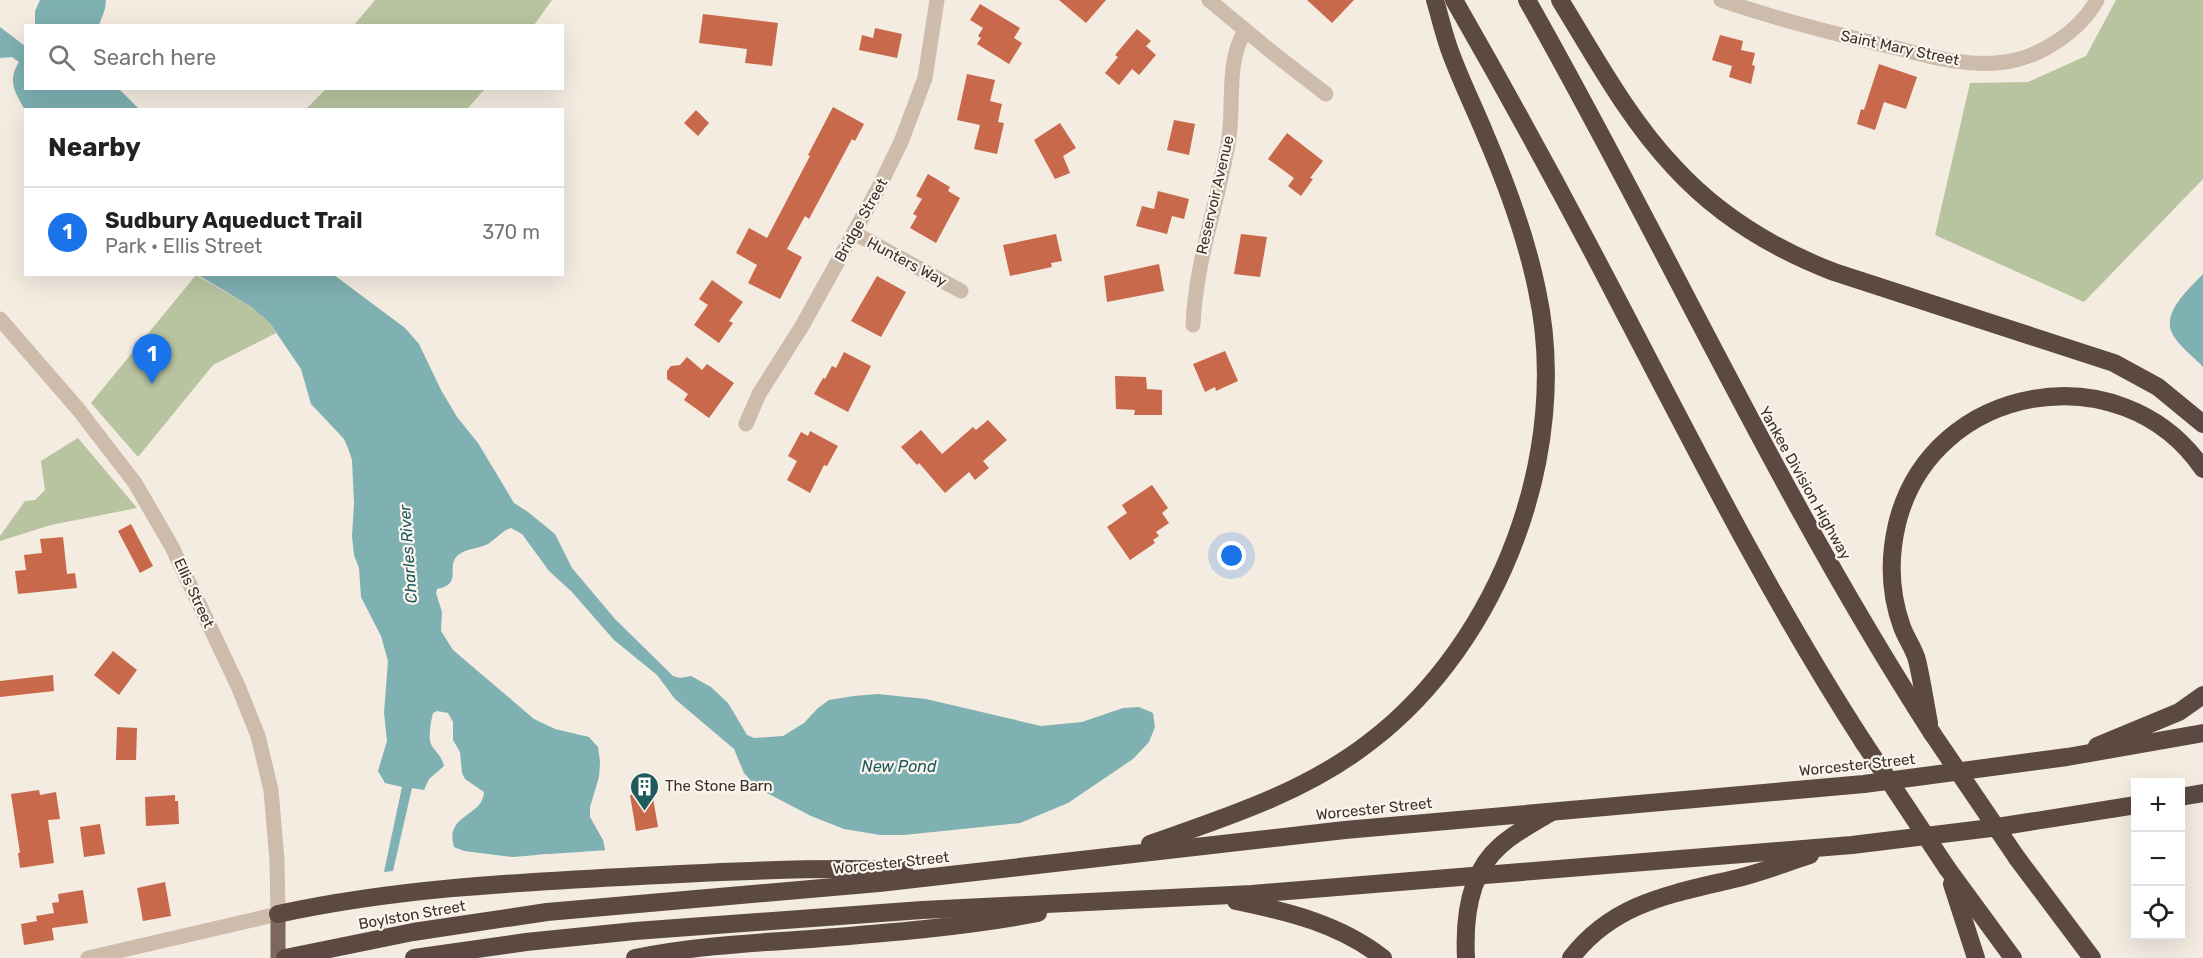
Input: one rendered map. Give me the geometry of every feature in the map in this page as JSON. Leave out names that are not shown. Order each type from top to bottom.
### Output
[{"type":"highway","points":[[1118,855],[1241,811],[1281,794],[1328,770],[1371,741],[1414,700],[1455,652],[1484,606],[1513,545],[1534,477],[1541,440],[1546,377],[1543,320],[1520,224],[1486,135],[1450,52],[1436,0]]},
{"type":"highway","points":[[1454,0],[1579,227],[1745,542],[1816,666],[1947,868],[2013,958]]},
{"type":"highway","name":"Yankee Division Highway","points":[[1527,0],[1633,195],[1797,508],[1868,631],[1932,733],[2017,858],[2092,958]]},
{"type":"highway","points":[[1560,0],[1628,108],[1664,156],[1697,190],[1746,228],[1834,272],[2114,363],[2158,387],[2203,424]]},
{"type":"highway","points":[[1932,733],[1916,658],[1897,610],[1892,568],[1895,532],[1904,500],[1918,473],[1936,451],[1963,428],[1996,409],[2035,398],[2077,396],[2117,404],[2154,420],[2181,442],[2203,469]]},
{"type":"highway","points":[[2076,756],[2131,730],[2179,712],[2203,695]]},
{"type":"highway","name":"Worcester Street","points":[[547,912],[879,883],[1285,836],[1554,810],[1864,784],[2076,756],[2203,733]]},
{"type":"highway","points":[[2185,796],[2203,793]]},
{"type":"highway","points":[[414,958],[552,939],[635,931],[922,910],[1211,896],[1841,846],[1991,828],[2131,806]]},
{"type":"highway","points":[[1466,958],[1467,912],[1479,876],[1488,858],[1498,847],[1554,810]]},
{"type":"highway","points":[[1571,958],[1600,928],[1618,915],[1639,905],[1841,846]]},
{"type":"highway","points":[[278,914],[423,890],[540,881],[825,868],[967,873]]},
{"type":"highway","points":[[1947,868],[1976,958]]},
{"type":"highway","points":[[1211,896],[1287,912],[1317,922],[1346,934],[1383,958]]},
{"type":"highway","points":[[638,957],[718,946],[925,930],[991,922],[1105,901]]},
{"type":"highway","name":"Boylston Street","points":[[285,958],[448,926],[547,912]]},
{"type":"main road","points":[[278,914],[278,958]]},
{"type":"street","name":"Bridge Street","points":[[746,424],[759,394],[795,339],[894,158],[914,112],[929,61],[937,0]]},
{"type":"street","points":[[1209,0],[1326,94]]},
{"type":"street","name":"Saint Mary Street","points":[[1721,0],[1791,23],[1934,57],[1964,62],[1993,63],[2016,60],[2055,42],[2077,25],[2097,0]]},
{"type":"street","name":"Reservoir Avenue","points":[[1193,325],[1199,264],[1230,135],[1235,52],[1245,31]]},
{"type":"street","name":"Hunters Way","points":[[854,234],[961,291]]},
{"type":"street","name":"Ellis Street","points":[[0,319],[78,409],[135,483],[172,547],[238,686],[258,736],[270,790],[277,860],[278,914]]},
{"type":"street","points":[[88,958],[278,914]]},
{"type":"green space","points":[[375,0],[552,0],[535,24],[355,24]]},
{"type":"green space","points":[[2116,0],[2203,0],[2203,179],[2084,302],[1935,235],[1970,83],[2028,82],[2086,56]]},
{"type":"green space","points":[[325,90],[484,90],[468,108],[307,108]]},
{"type":"green space","points":[[195,276],[250,306],[269,322],[276,333],[213,365],[138,457],[91,403]]},
{"type":"green space","points":[[78,438],[137,508],[51,525],[0,541],[0,536],[25,501],[35,500],[45,490],[41,461]]},
{"type":"water","points":[[40,0],[106,0],[99,24],[35,24],[35,11]]},
{"type":"water","points":[[0,27],[24,45],[24,90],[120,90],[138,108],[24,108],[13,81],[13,75],[19,62],[12,57],[0,58]]},
{"type":"water","points":[[2203,274],[2203,367],[2179,344],[2170,327],[2170,318],[2184,294]]},
{"type":"water","points":[[200,276],[335,276],[405,328],[419,344],[457,417],[478,443],[514,503],[555,534],[572,568],[615,619],[673,676],[680,678],[691,676],[711,687],[728,703],[747,735],[754,738],[783,736],[804,723],[829,700],[878,694],[926,699],[1041,726],[1082,722],[1123,708],[1139,707],[1153,713],[1155,727],[1149,742],[1133,759],[1068,803],[1020,823],[904,835],[880,835],[844,829],[811,816],[765,792],[753,783],[744,773],[734,749],[675,699],[657,675],[614,640],[571,591],[549,571],[522,534],[511,528],[488,544],[464,551],[457,556],[454,561],[452,580],[445,587],[437,589],[436,593],[442,612],[441,631],[453,650],[534,719],[555,729],[589,737],[598,747],[599,777],[590,807],[590,817],[603,840],[627,958],[548,854],[513,857],[464,851],[454,847],[452,836],[454,828],[482,800],[484,792],[465,779],[462,773],[460,752],[453,740],[453,722],[448,713],[437,711],[433,713],[430,733],[431,744],[442,759],[444,766],[429,779],[424,790],[412,788],[393,871],[384,872],[402,787],[385,783],[378,771],[387,741],[384,713],[388,661],[381,636],[361,597],[359,568],[354,555],[352,536],[354,504],[352,460],[344,439],[311,404],[301,369],[269,322],[250,306]]},
{"type":"pier","points":[[608,850],[630,958],[567,958],[545,857],[535,858],[535,855]]},
{"type":"building","points":[[1059,0],[1106,0],[1086,23]]},
{"type":"building","points":[[1307,0],[1354,0],[1332,23]]},
{"type":"building","points":[[980,4],[1020,28],[1014,38],[1022,43],[1009,64],[977,44],[981,38],[978,36],[983,28],[970,20]]},
{"type":"building","points":[[703,14],[778,23],[772,66],[745,63],[747,49],[699,43]]},
{"type":"building","points":[[875,28],[902,34],[897,58],[859,50],[862,35],[873,38]]},
{"type":"building","points":[[1137,29],[1151,41],[1146,46],[1156,55],[1139,75],[1132,69],[1119,85],[1105,73],[1118,57],[1115,55]]},
{"type":"building","points":[[1720,35],[1743,41],[1741,50],[1755,53],[1751,84],[1729,77],[1732,66],[1712,60]]},
{"type":"building","points":[[1879,64],[1917,77],[1906,109],[1884,102],[1875,130],[1857,124]]},
{"type":"building","points":[[967,74],[995,80],[990,101],[1002,104],[998,122],[1004,123],[997,154],[974,149],[980,125],[957,120]]},
{"type":"building","points":[[833,107],[864,124],[855,141],[852,139],[809,219],[805,216],[787,249],[802,257],[780,299],[748,283],[757,265],[736,253],[749,228],[767,238]]},
{"type":"building","points":[[696,110],[709,123],[698,136],[684,123]]},
{"type":"building","points":[[1174,120],[1195,124],[1189,155],[1167,150]]},
{"type":"building","points":[[1060,123],[1076,148],[1063,156],[1070,173],[1055,179],[1034,140]]},
{"type":"building","points":[[1287,133],[1323,161],[1310,178],[1313,179],[1301,196],[1288,186],[1294,178],[1268,159]]},
{"type":"building","points":[[928,174],[950,187],[948,191],[960,198],[936,243],[910,228],[917,216],[913,214],[922,199],[916,196]]},
{"type":"building","points":[[1158,191],[1189,199],[1184,219],[1172,216],[1167,234],[1136,226],[1142,206],[1154,209]]},
{"type":"building","points":[[1056,234],[1062,261],[1051,263],[1052,267],[1010,276],[1003,245]]},
{"type":"building","points":[[1241,234],[1267,237],[1260,277],[1234,274]]},
{"type":"building","points":[[1159,264],[1164,291],[1107,302],[1104,276]]},
{"type":"building","points":[[877,276],[906,292],[881,337],[851,321]]},
{"type":"building","points":[[712,280],[743,302],[729,321],[733,323],[719,343],[694,325],[708,305],[699,299]]},
{"type":"building","points":[[1225,351],[1238,381],[1216,391],[1215,387],[1205,392],[1193,364]]},
{"type":"building","points":[[844,352],[871,366],[848,412],[814,394],[832,366],[836,368]]},
{"type":"building","points":[[687,357],[702,370],[707,364],[734,383],[709,418],[684,400],[688,394],[667,379],[667,371],[671,366],[680,365]]},
{"type":"building","points":[[1115,376],[1146,377],[1147,389],[1162,390],[1162,415],[1134,415],[1135,410],[1116,409]]},
{"type":"building","points":[[988,420],[1007,440],[983,461],[989,468],[975,480],[969,472],[945,493],[919,463],[917,465],[901,447],[921,430],[942,454],[973,427],[976,430]]},
{"type":"building","points":[[810,431],[838,446],[827,466],[824,465],[810,493],[787,480],[797,461],[788,456],[801,432],[808,436]]},
{"type":"building","points":[[1152,485],[1168,508],[1162,513],[1169,523],[1156,532],[1159,536],[1153,540],[1155,543],[1130,560],[1107,527],[1127,513],[1122,505]]},
{"type":"building","points":[[131,524],[153,566],[140,573],[118,531]]},
{"type":"building","points":[[63,537],[67,574],[75,573],[77,588],[18,594],[15,571],[26,570],[24,555],[42,553],[40,539]]},
{"type":"building","points":[[113,651],[137,670],[119,695],[94,675]]},
{"type":"building","points":[[53,675],[54,691],[0,697],[0,681]]},
{"type":"building","points":[[117,727],[137,728],[136,760],[116,760]]},
{"type":"building","points":[[39,790],[40,795],[56,792],[60,819],[48,820],[54,863],[20,868],[18,853],[20,853],[11,794]]},
{"type":"building","name":"The Stone Barn","points":[[652,792],[658,827],[636,831],[630,795]]},
{"type":"building","points":[[175,795],[175,801],[178,801],[179,824],[146,826],[145,797]]},
{"type":"building","points":[[100,824],[105,854],[84,857],[80,827]]},
{"type":"building","points":[[165,882],[171,916],[143,921],[137,888]]},
{"type":"building","points":[[83,890],[88,923],[52,928],[54,940],[24,945],[21,924],[37,921],[36,916],[54,913],[52,903],[59,902],[58,894]]},
{"type":"place","name":"Sudbury Aqueduct Trail","points":[[152,384]]},
{"type":"place","name":"The Stone Barn","points":[[644,812]]},
{"type":"water label","name":"Charles River","points":[[408,554]]},
{"type":"water label","name":"New Pond","points":[[899,766]]}]
